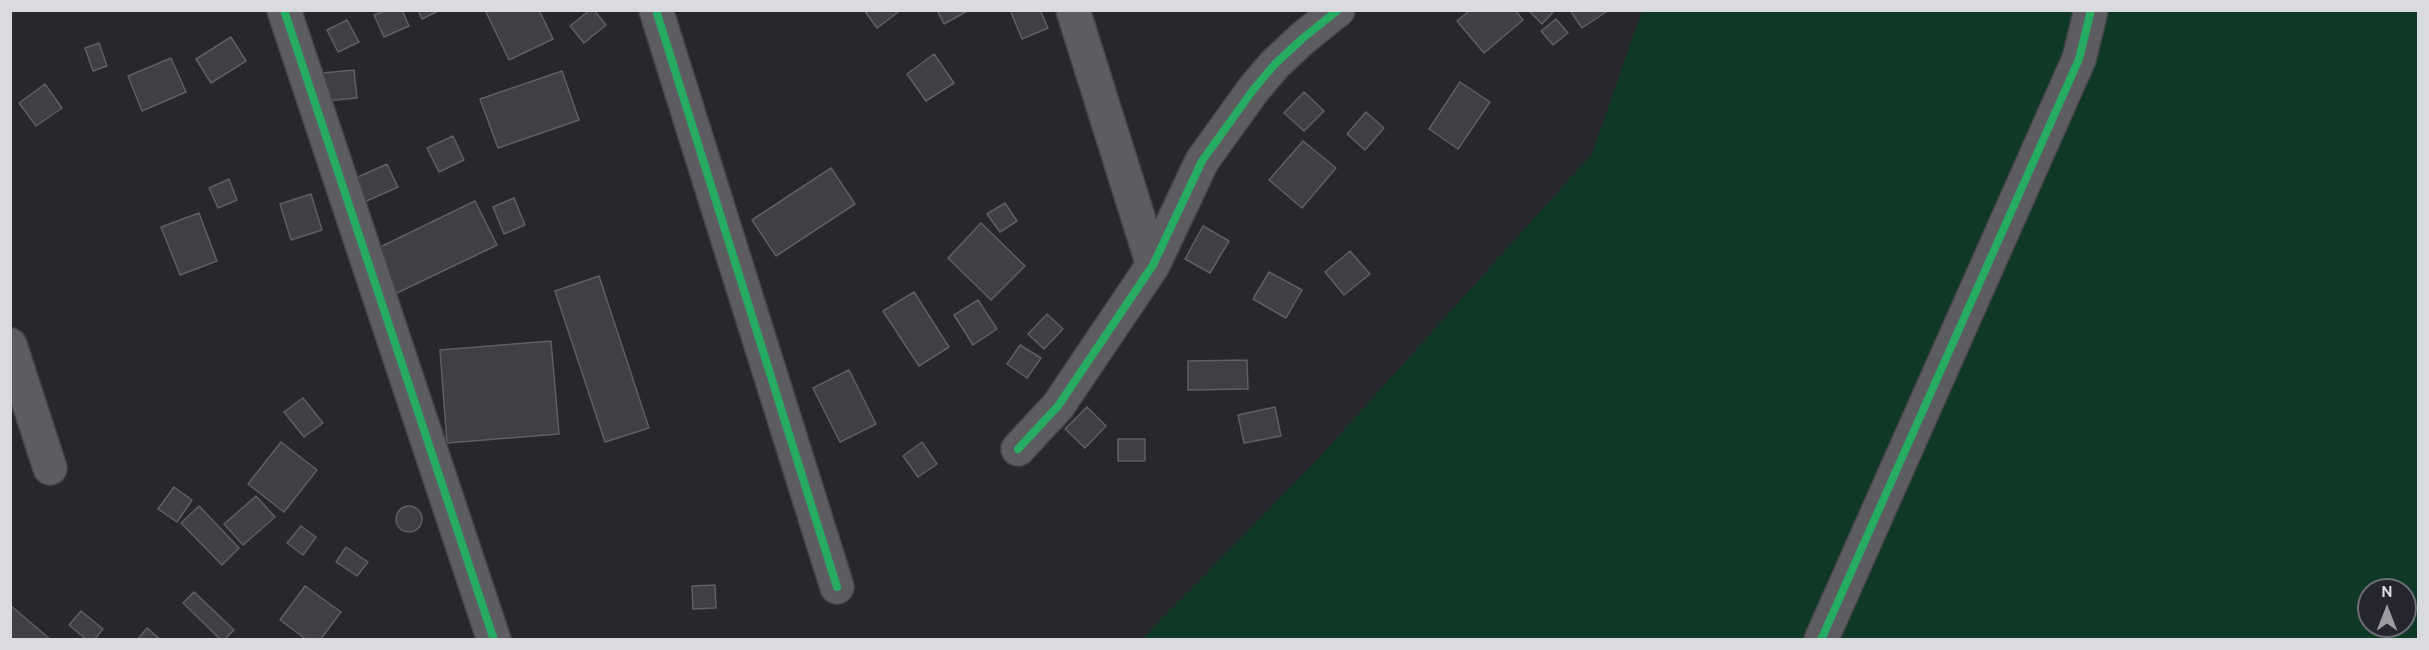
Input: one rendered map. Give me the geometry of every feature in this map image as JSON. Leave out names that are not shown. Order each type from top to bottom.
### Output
[{"type":"street","points":[[284,10],[494,639]]},
{"type":"street","points":[[656,10],[837,587]]},
{"type":"street","points":[[1073,10],[1153,265]]},
{"type":"street","points":[[1018,449],[1058,406],[1153,265],[1202,161],[1253,90],[1275,64],[1338,10]]},
{"type":"street","points":[[1821,639],[2079,59],[2091,10]]},
{"type":"street","points":[[10,345],[50,468]]},
{"type":"green space","points":[[1642,11],[2418,11],[2418,639],[1141,640],[1317,460],[1592,154]]},
{"type":"building","points":[[387,10],[402,10],[409,26],[384,37],[374,15]]},
{"type":"building","points":[[418,10],[440,10],[422,19]]},
{"type":"building","points":[[485,10],[539,10],[553,39],[509,60]]},
{"type":"building","points":[[590,10],[594,10],[606,25],[584,43],[570,26]]},
{"type":"building","points":[[864,10],[901,10],[877,28]]},
{"type":"building","points":[[937,10],[969,10],[944,24]]},
{"type":"building","points":[[1010,10],[1040,10],[1048,28],[1022,39]]},
{"type":"building","points":[[1470,10],[1515,10],[1523,20],[1484,53],[1457,21]]},
{"type":"building","points":[[1528,10],[1555,10],[1542,24]]},
{"type":"building","points":[[1570,10],[1609,10],[1582,28]]},
{"type":"building","points":[[1556,19],[1568,33],[1553,45],[1541,31]]},
{"type":"building","points":[[347,20],[359,42],[338,52],[327,30]]},
{"type":"building","points":[[231,37],[246,61],[211,83],[196,59]]},
{"type":"building","points":[[99,43],[107,66],[93,71],[85,48]]},
{"type":"building","points":[[934,54],[954,83],[926,101],[907,74]]},
{"type":"building","points":[[171,58],[186,92],[142,111],[128,76]]},
{"type":"building","points":[[354,70],[357,98],[325,101],[322,73]]},
{"type":"building","points":[[562,71],[579,120],[498,148],[480,99]]},
{"type":"building","points":[[1460,82],[1490,102],[1458,149],[1429,129]]},
{"type":"building","points":[[45,84],[62,108],[36,126],[19,103]]},
{"type":"building","points":[[1304,92],[1324,111],[1304,131],[1284,113]]},
{"type":"building","points":[[1366,112],[1384,128],[1365,150],[1347,134]]},
{"type":"building","points":[[453,136],[464,160],[439,172],[427,148]]},
{"type":"building","points":[[1303,141],[1336,168],[1302,208],[1269,180]]},
{"type":"building","points":[[387,164],[398,187],[360,204],[349,181]]},
{"type":"building","points":[[831,168],[855,204],[776,256],[752,220]]},
{"type":"building","points":[[229,179],[237,200],[218,208],[209,188]]},
{"type":"building","points":[[311,194],[322,230],[291,240],[280,204]]},
{"type":"building","points":[[514,198],[525,225],[504,234],[493,207]]},
{"type":"building","points":[[475,201],[497,245],[395,294],[374,250]]},
{"type":"building","points":[[1005,203],[1017,221],[1000,232],[987,214]]},
{"type":"building","points":[[199,213],[217,261],[180,275],[161,227]]},
{"type":"building","points":[[981,223],[1025,266],[991,300],[948,258]]},
{"type":"building","points":[[1203,226],[1229,241],[1210,273],[1185,259]]},
{"type":"building","points":[[1350,251],[1370,274],[1344,295],[1325,272]]},
{"type":"building","points":[[1269,272],[1302,290],[1286,318],[1253,299]]},
{"type":"building","points":[[599,276],[649,428],[605,442],[555,291]]},
{"type":"building","points":[[914,292],[949,347],[919,366],[883,311]]},
{"type":"building","points":[[978,300],[997,329],[973,345],[954,315]]},
{"type":"building","points":[[1047,314],[1063,329],[1044,349],[1028,334]]},
{"type":"building","points":[[551,341],[559,434],[447,443],[440,350]]},
{"type":"building","points":[[1020,345],[1041,358],[1027,378],[1007,364]]},
{"type":"building","points":[[1247,360],[1248,389],[1188,390],[1188,361]]},
{"type":"building","points":[[849,370],[876,424],[840,442],[813,388]]},
{"type":"building","points":[[303,398],[323,423],[304,437],[284,412]]},
{"type":"building","points":[[1087,407],[1106,426],[1085,448],[1065,429]]},
{"type":"building","points":[[1275,407],[1281,436],[1244,443],[1238,415]]},
{"type":"building","points":[[1118,439],[1145,439],[1145,461],[1118,461]]},
{"type":"building","points":[[281,442],[317,470],[284,512],[248,484]]},
{"type":"building","points":[[922,442],[937,464],[918,477],[903,456]]},
{"type":"building","points":[[174,487],[192,500],[177,522],[158,509]]},
{"type":"building","points":[[256,496],[275,517],[243,545],[224,524]]},
{"type":"building","points":[[199,506],[239,548],[222,565],[181,523]]},
{"type":"building","points":[[409,506],[418,510],[422,519],[418,528],[409,532],[400,528],[396,519],[400,510]]},
{"type":"building","points":[[301,526],[316,537],[303,555],[287,543]]},
{"type":"building","points":[[346,547],[368,562],[357,576],[336,562]]},
{"type":"building","points":[[715,585],[716,608],[693,609],[692,586]]},
{"type":"building","points":[[305,586],[341,612],[320,640],[307,640],[280,620]]},
{"type":"building","points":[[194,592],[234,630],[224,640],[221,640],[183,603]]},
{"type":"building","points":[[10,605],[51,640],[10,640]]},
{"type":"building","points":[[81,611],[103,629],[94,640],[87,640],[69,625]]},
{"type":"building","points":[[147,628],[161,640],[137,640]]},
{"type":"cycle path","points":[[284,10],[494,640]]},
{"type":"cycle path","points":[[656,10],[837,587]]},
{"type":"cycle path","points":[[1018,449],[1058,406],[1153,265],[1202,161],[1253,90],[1275,64],[1338,10]]},
{"type":"cycle path","points":[[1821,640],[2079,59],[2091,10]]}]
